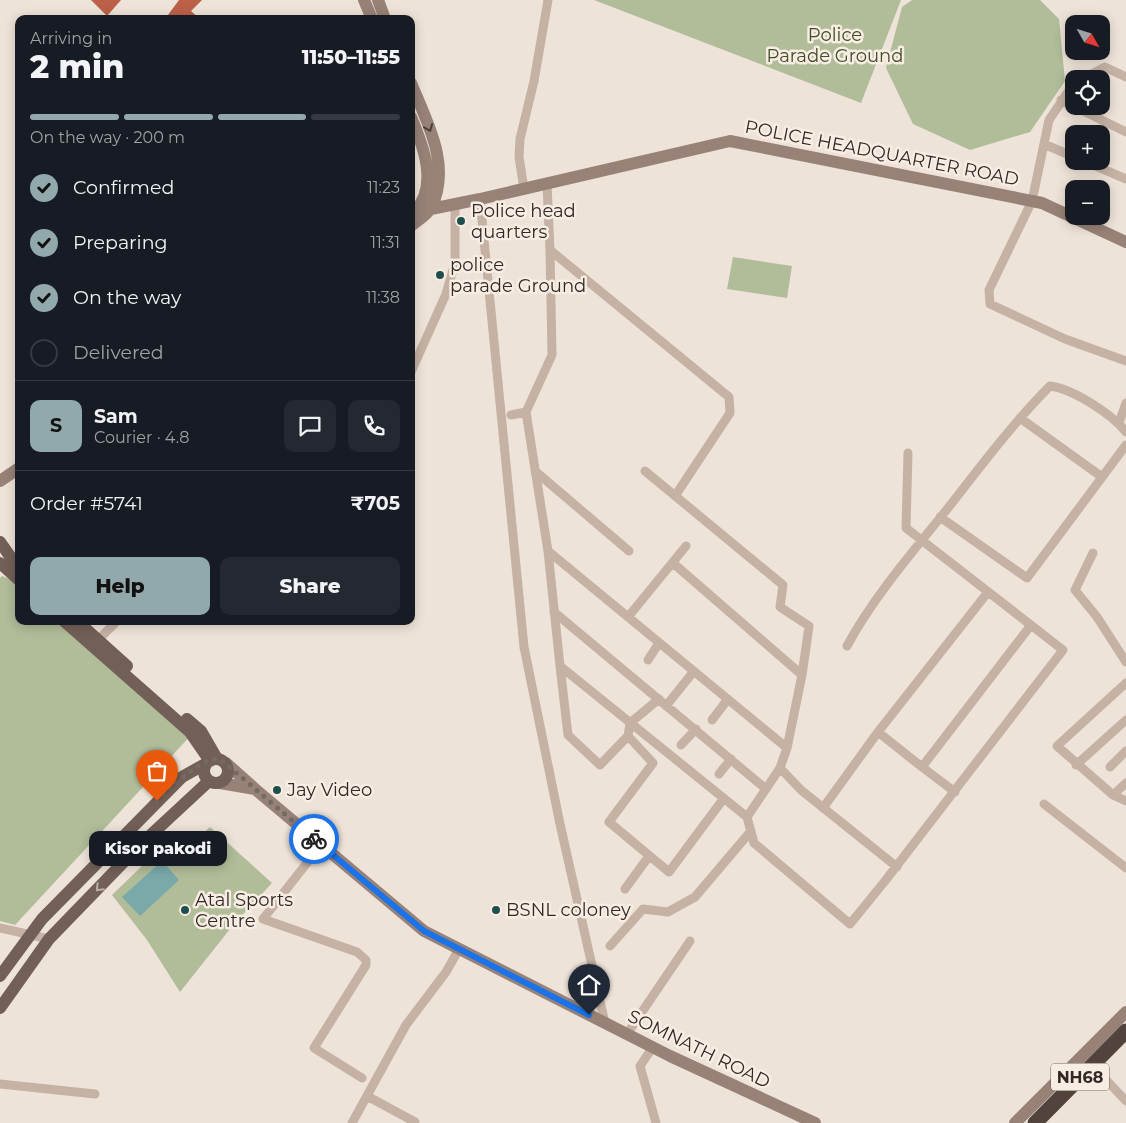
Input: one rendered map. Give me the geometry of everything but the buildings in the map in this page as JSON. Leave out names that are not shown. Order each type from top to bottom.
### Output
[{"type":"highway","name":"NH68","points":[[1035,1123],[1126,1031]]},
{"type":"main road","points":[[0,542],[15,563]]},
{"type":"main road","points":[[0,563],[15,576]]},
{"type":"main road","points":[[70,625],[95,643]]},
{"type":"main road","points":[[0,1008],[49,939],[140,845],[215,782],[228,774],[190,732],[95,643],[80,625]]},
{"type":"main road","points":[[215,761],[204,772],[215,782]]},
{"type":"main road","points":[[0,976],[42,919],[182,777],[215,761]]},
{"type":"street","points":[[364,0],[370,15]]},
{"type":"street","points":[[378,0],[384,15]]},
{"type":"street","points":[[524,189],[519,157],[520,139],[534,81],[548,0]]},
{"type":"street","points":[[1100,70],[1106,67],[1126,77]]},
{"type":"street","points":[[415,93],[437,148],[438,183],[421,210]]},
{"type":"street","points":[[1065,95],[1049,120],[1032,201],[989,290],[990,304],[1065,339],[1126,361]]},
{"type":"street","points":[[1061,100],[1126,132]]},
{"type":"street","points":[[415,126],[426,152],[427,187],[421,210]]},
{"type":"street","name":"POLICE HEADQUARTER ROAD","points":[[421,210],[480,199],[730,141],[1042,203],[1126,242]]},
{"type":"street","points":[[1044,144],[1065,153]]},
{"type":"street","points":[[1105,170],[1126,179]]},
{"type":"street","points":[[547,184],[552,355],[526,412],[548,551],[568,735],[600,765],[628,736],[630,723],[660,699]]},
{"type":"street","points":[[480,199],[524,647],[560,824],[605,1023]]},
{"type":"street","points":[[415,363],[446,294],[454,263],[454,204]]},
{"type":"street","points":[[550,250],[729,397],[730,414],[675,496]]},
{"type":"street","points":[[846,646],[857,628],[940,517],[1020,418],[1050,386],[1071,392],[1119,423],[1126,432]]},
{"type":"street","points":[[1119,423],[1126,403]]},
{"type":"street","points":[[511,415],[526,412]]},
{"type":"street","points":[[1020,418],[1102,477]]},
{"type":"street","points":[[940,517],[1027,578],[1126,444]]},
{"type":"street","points":[[560,666],[747,817],[754,842],[850,924],[897,867],[1063,650],[906,528],[908,453]]},
{"type":"street","points":[[0,472],[15,463]]},
{"type":"street","points":[[0,481],[15,471]]},
{"type":"street","points":[[535,471],[629,551]]},
{"type":"street","points":[[645,471],[783,585],[780,607],[809,626],[802,675],[787,748],[780,768],[747,817]]},
{"type":"street","points":[[628,617],[686,546]]},
{"type":"street","points":[[548,551],[787,748]]},
{"type":"street","points":[[1093,553],[1075,590],[1097,617],[1126,662]]},
{"type":"street","points":[[673,562],[802,675]]},
{"type":"street","points":[[823,808],[878,732],[988,592]]},
{"type":"street","points":[[554,612],[766,788]]},
{"type":"street","points":[[95,643],[113,625]]},
{"type":"street","points":[[922,767],[1031,625]]},
{"type":"street","points":[[648,660],[659,643]]},
{"type":"street","points":[[666,706],[694,671]]},
{"type":"street","points":[[1126,683],[1057,746],[1076,765],[1113,795],[1126,801]]},
{"type":"street","points":[[712,720],[728,699]]},
{"type":"street","points":[[1076,765],[1126,720]]},
{"type":"street","points":[[681,745],[696,729]]},
{"type":"street","points":[[878,732],[954,792]]},
{"type":"street","points":[[628,736],[653,763],[609,822],[669,872],[724,798]]},
{"type":"street","points":[[1110,767],[1126,751]]},
{"type":"street","points":[[718,774],[731,759]]},
{"type":"street","name":"SOMNATH ROAD","points":[[215,761],[255,789],[424,931],[653,1047],[815,1123]]},
{"type":"street","points":[[780,768],[800,790],[897,867]]},
{"type":"street","points":[[215,782],[255,789]]},
{"type":"street","points":[[1113,795],[1126,783]]},
{"type":"street","points":[[1044,804],[1126,868]]},
{"type":"street","points":[[610,946],[643,909],[668,912],[695,897],[751,831]]},
{"type":"street","points":[[321,844],[263,919],[356,952],[366,960],[366,965],[314,1048],[362,1078]]},
{"type":"street","points":[[625,889],[649,856]]},
{"type":"street","points":[[0,928],[49,939]]},
{"type":"street","points":[[627,1034],[690,941]]},
{"type":"street","points":[[352,1123],[406,1025],[446,972],[459,949]]},
{"type":"street","points":[[1015,1123],[1126,1012]]},
{"type":"street","points":[[653,1047],[640,1066],[656,1123]]},
{"type":"street","points":[[1092,1066],[1126,1101]]},
{"type":"street","points":[[0,1084],[95,1094]]},
{"type":"street","points":[[367,1096],[415,1122]]},
{"type":"green space","name":"Police Parade Ground","points":[[594,0],[901,0],[861,103]]},
{"type":"green space","points":[[912,0],[1040,0],[1059,19],[1065,81],[1030,132],[970,150],[913,124],[886,68],[902,7]]},
{"type":"green space","points":[[733,257],[792,266],[787,298],[727,289]]},
{"type":"green space","points":[[2,576],[15,581],[15,625],[69,625],[194,732],[15,925],[0,921],[0,578]]},
{"type":"green space","name":"Atal Sports Centre","points":[[210,827],[272,883],[234,924],[180,992],[147,940],[112,895],[172,837],[187,848]]},
{"type":"water","points":[[162,861],[179,880],[140,916],[122,897]]},
{"type":"way so far","points":[[157,801],[182,777],[210,760],[220,759],[314,839]]},
{"type":"place","name":"Police head quarters","points":[[461,221]]},
{"type":"place","name":"police parade Ground","points":[[440,275]]},
{"type":"place","name":"Jay Video","points":[[277,790]]},
{"type":"place","name":"Kisor pakodi","points":[[157,801]]},
{"type":"place","name":"Atal Sports Centre","points":[[185,910]]},
{"type":"place","name":"BSNL coloney","points":[[496,910]]},
{"type":"route","points":[[314,839],[424,931],[589,1015]]}]
